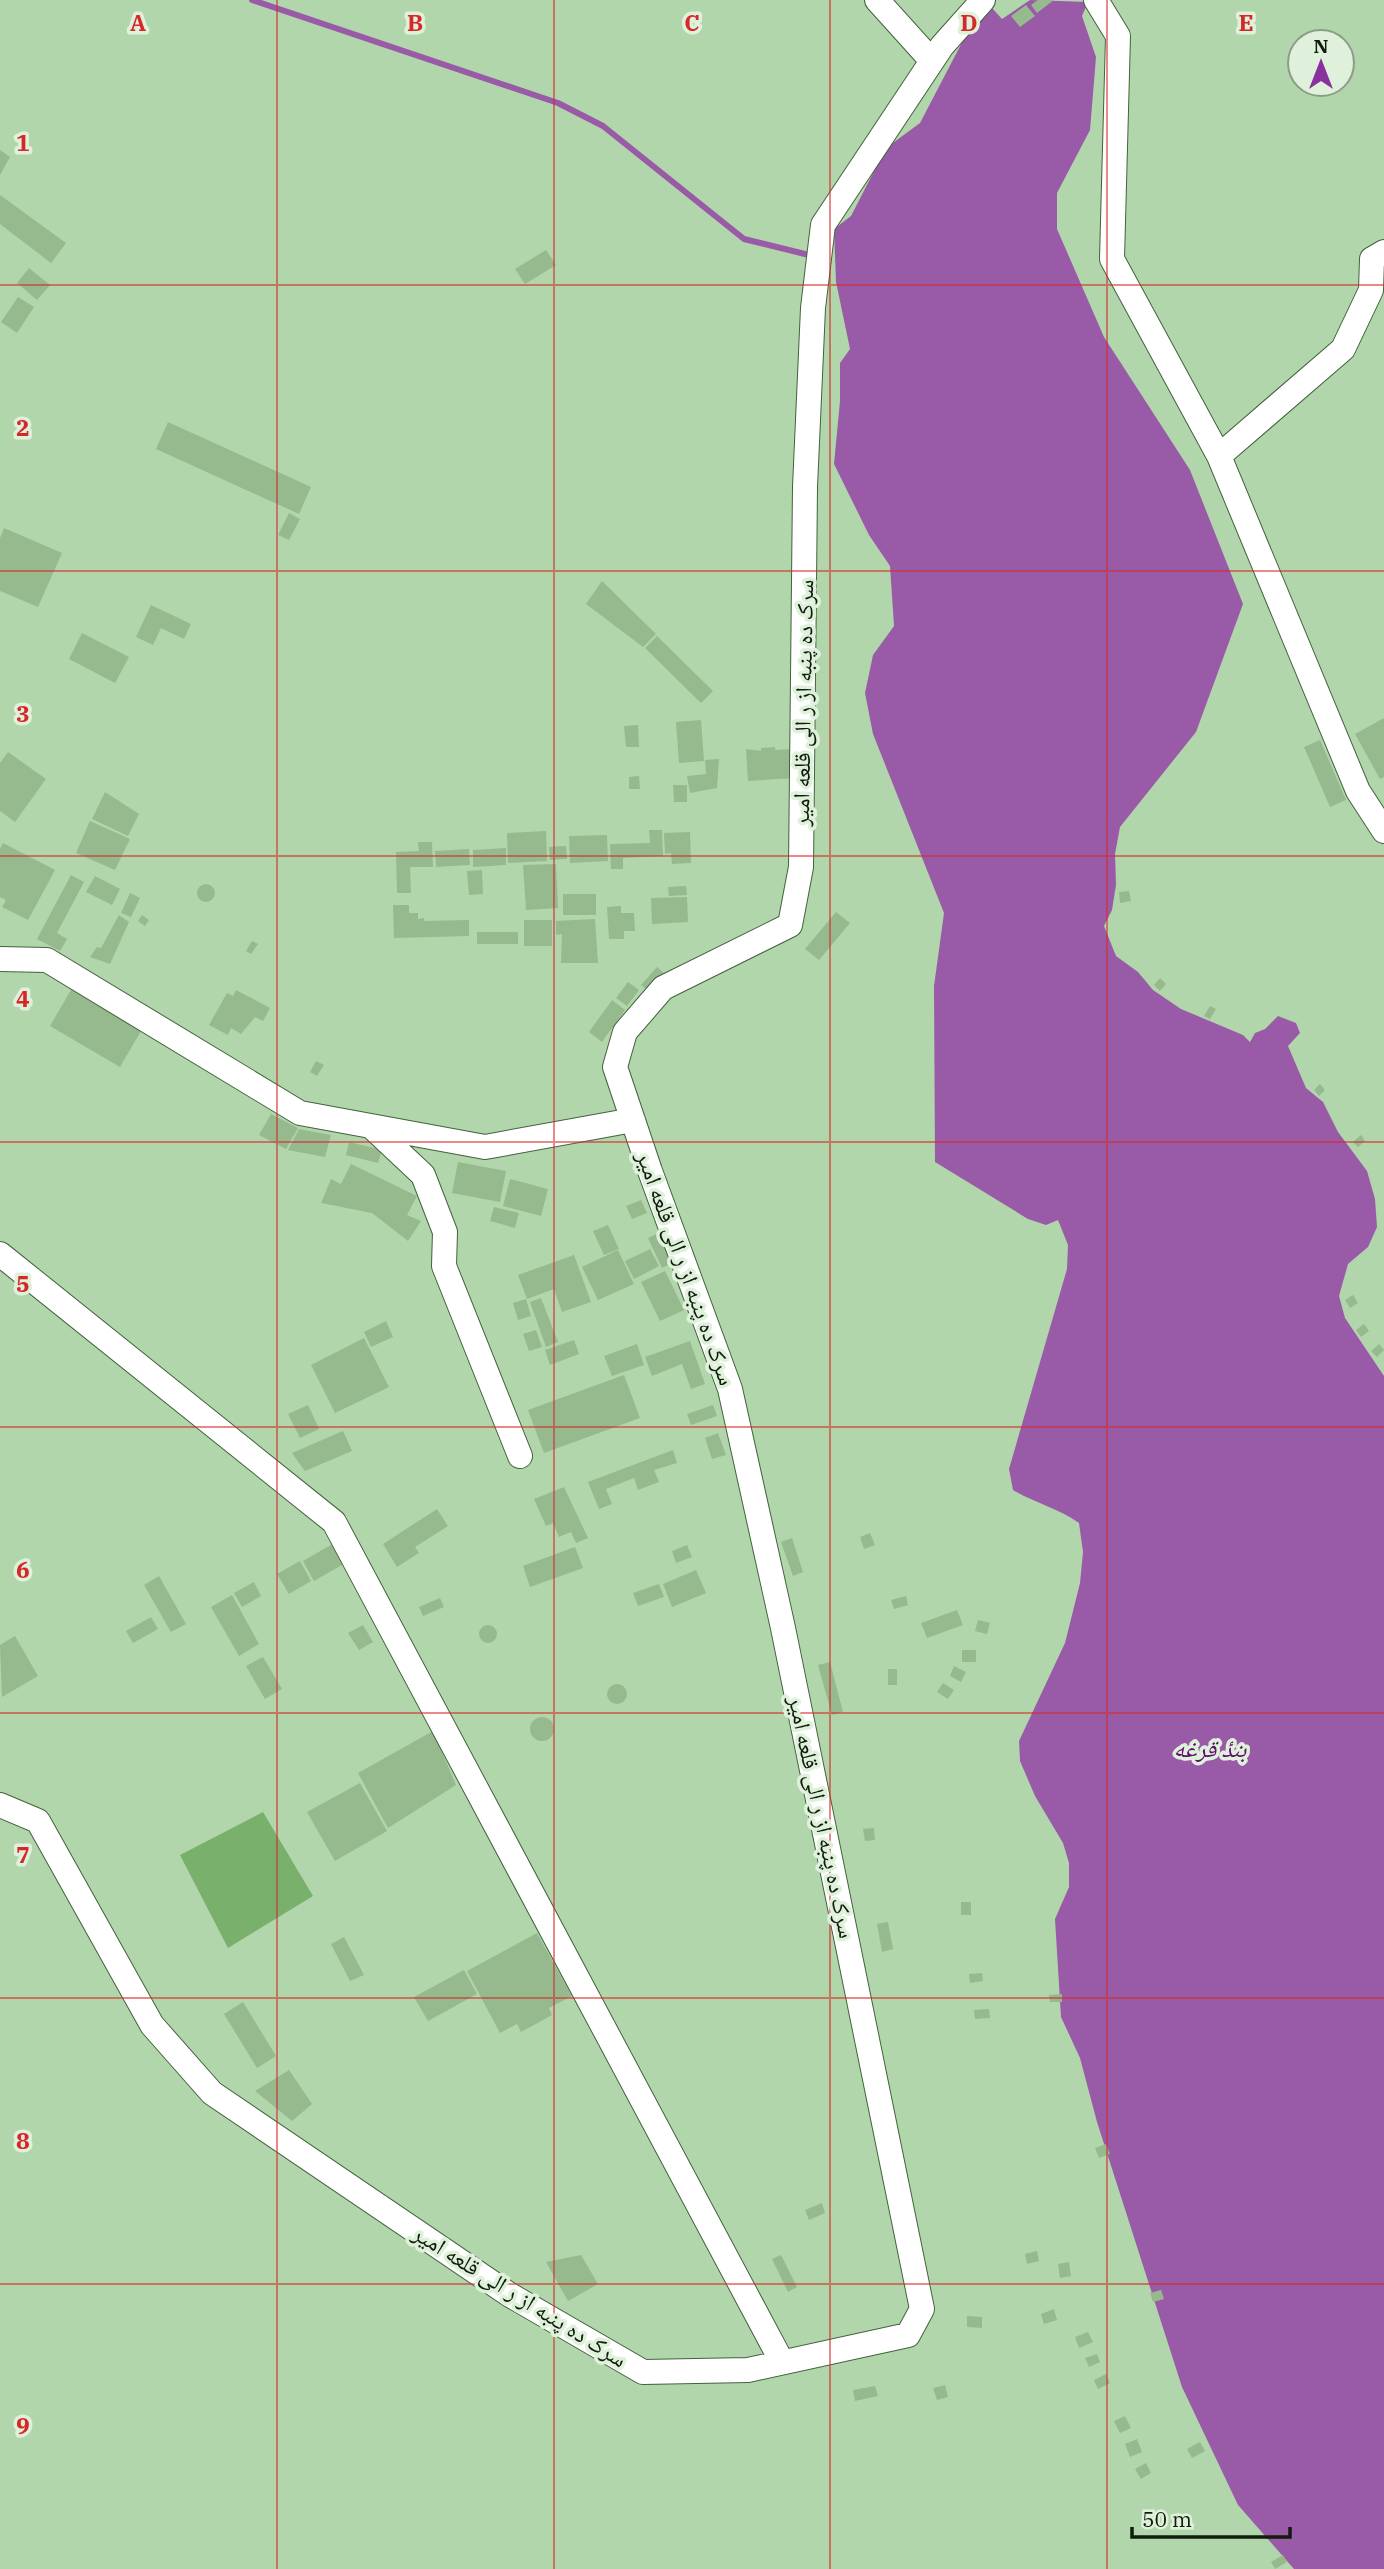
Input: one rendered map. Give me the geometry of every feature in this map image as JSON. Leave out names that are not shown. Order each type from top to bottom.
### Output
[{"type":"street","points":[[877,0],[932,61]]},
{"type":"street","name":"سرک ده پنبه از ر الی قلعه امیر","points":[[0,1805],[38,1821],[152,2025],[212,2093],[510,2295],[643,2372],[748,2370],[908,2335],[922,2309],[783,1628],[730,1388],[615,1067],[625,1032],[663,988],[790,925],[801,867],[806,487],[818,254],[823,225],[932,61],[983,0]]},
{"type":"street","points":[[1096,0],[1118,36],[1112,259],[1219,456],[1358,791],[1384,831]]},
{"type":"street","points":[[1219,456],[1343,349],[1371,290],[1372,259],[1384,251]]},
{"type":"street","points":[[0,959],[47,960],[300,1113],[485,1147],[633,1120]]},
{"type":"street","points":[[373,1128],[423,1175],[444,1232],[444,1266],[520,1456]]},
{"type":"street","points":[[0,1254],[334,1522],[782,2362]]},
{"type":"green space","points":[[263,1812],[313,1896],[228,1948],[180,1855]]},
{"type":"water","name":"بندٔ قرغه","points":[[1030,0],[1088,2],[1082,16],[1096,57],[1090,130],[1057,193],[1057,229],[1104,337],[1190,470],[1243,604],[1196,732],[1120,827],[1115,854],[1116,885],[1112,910],[1104,926],[1116,956],[1138,972],[1153,990],[1181,1009],[1243,1035],[1250,1042],[1255,1033],[1265,1029],[1278,1016],[1296,1023],[1300,1033],[1288,1046],[1306,1088],[1323,1102],[1338,1132],[1367,1171],[1375,1199],[1377,1227],[1368,1247],[1348,1264],[1339,1296],[1345,1318],[1384,1376],[1384,2569],[1294,2569],[1238,2505],[1182,2387],[1097,2122],[1080,2058],[1061,2017],[1055,1919],[1069,1887],[1069,1863],[1063,1843],[1035,1796],[1020,1761],[1019,1741],[1065,1643],[1080,1583],[1083,1552],[1079,1523],[1013,1490],[1009,1469],[1067,1269],[1068,1245],[1058,1220],[1046,1225],[1028,1219],[935,1162],[934,986],[944,913],[873,734],[865,693],[873,655],[894,626],[890,566],[869,535],[834,464],[840,401],[840,363],[850,349],[836,282],[834,229],[851,216],[886,148],[920,123],[968,31],[992,8],[1002,19]]},
{"type":"building","points":[[1038,0],[1054,0],[1037,13],[1031,5]]},
{"type":"building","points":[[1026,5],[1035,16],[1020,27],[1011,16]]},
{"type":"building","points":[[0,150],[10,157],[0,175]]},
{"type":"building","points":[[0,195],[66,243],[51,263],[0,224]]},
{"type":"building","points":[[546,250],[556,265],[525,284],[515,269]]},
{"type":"building","points":[[29,268],[50,285],[37,300],[17,283]]},
{"type":"building","points":[[18,297],[34,307],[17,333],[1,322]]},
{"type":"building","points":[[168,422],[311,487],[299,514],[156,449]]},
{"type":"building","points":[[289,513],[300,519],[289,540],[278,535]]},
{"type":"building","points":[[4,528],[62,553],[38,607],[0,591],[0,538]]},
{"type":"building","points":[[602,581],[656,634],[643,647],[586,604]]},
{"type":"building","points":[[151,605],[191,624],[184,639],[161,628],[153,645],[136,637]]},
{"type":"building","points":[[82,633],[129,657],[115,683],[69,659]]},
{"type":"building","points":[[657,636],[713,691],[701,703],[645,648]]},
{"type":"building","points":[[1384,718],[1384,777],[1380,779],[1355,734]]},
{"type":"building","points":[[701,720],[704,761],[679,763],[676,722]]},
{"type":"building","points":[[638,725],[639,747],[626,747],[624,726]]},
{"type":"building","points":[[1320,740],[1346,800],[1330,807],[1304,747]]},
{"type":"building","points":[[775,747],[775,750],[793,749],[795,778],[748,781],[746,749],[761,751],[761,748]]},
{"type":"building","points":[[8,752],[46,779],[15,822],[0,811],[0,763]]},
{"type":"building","points":[[719,759],[717,788],[690,793],[687,776],[706,774],[705,760]]},
{"type":"building","points":[[639,776],[640,789],[629,789],[629,777]]},
{"type":"building","points":[[673,785],[687,785],[687,802],[674,802]]},
{"type":"building","points":[[105,792],[139,814],[128,836],[92,819]]},
{"type":"building","points":[[90,821],[130,839],[115,870],[76,853]]},
{"type":"building","points":[[649,830],[662,830],[663,856],[623,858],[623,869],[611,869],[610,844],[650,843]]},
{"type":"building","points":[[546,831],[547,861],[508,863],[507,833]]},
{"type":"building","points":[[690,832],[691,863],[672,864],[671,853],[665,854],[664,833]]},
{"type":"building","points":[[607,835],[608,861],[570,863],[569,836]]},
{"type":"building","points":[[418,842],[432,842],[433,867],[410,867],[411,893],[397,893],[396,852],[419,851]]},
{"type":"building","points":[[3,843],[55,870],[28,920],[2,907],[6,900],[0,897],[0,849]]},
{"type":"building","points":[[566,846],[567,859],[550,860],[549,847]]},
{"type":"building","points":[[506,848],[506,865],[473,867],[473,850]]},
{"type":"building","points":[[469,849],[470,865],[436,867],[435,851]]},
{"type":"building","points":[[556,864],[558,908],[526,910],[523,865]]},
{"type":"building","points":[[482,870],[483,894],[469,895],[467,871]]},
{"type":"building","points":[[71,875],[84,882],[57,933],[67,939],[60,951],[37,939]]},
{"type":"building","points":[[95,876],[120,889],[112,905],[86,892]]},
{"type":"building","points":[[206,884],[212,887],[215,893],[212,899],[206,902],[200,899],[197,893],[200,887]]},
{"type":"building","points":[[686,886],[687,895],[669,896],[668,887]]},
{"type":"building","points":[[1129,891],[1131,901],[1120,903],[1119,892]]},
{"type":"building","points":[[130,893],[140,898],[131,917],[121,913]]},
{"type":"building","points":[[563,894],[596,894],[596,915],[563,915]]},
{"type":"building","points":[[687,897],[688,922],[652,924],[651,898]]},
{"type":"building","points":[[393,905],[409,905],[409,913],[418,913],[418,919],[424,918],[424,921],[469,920],[469,936],[394,938]]},
{"type":"building","points":[[621,906],[621,913],[634,913],[635,931],[624,931],[624,939],[609,939],[607,907]]},
{"type":"building","points":[[836,912],[850,923],[819,960],[805,949]]},
{"type":"building","points":[[119,915],[129,922],[110,964],[90,957],[97,947],[101,948]]},
{"type":"building","points":[[142,915],[149,920],[145,926],[138,921]]},
{"type":"building","points":[[595,919],[598,963],[561,963],[562,934],[556,935],[556,921]]},
{"type":"building","points":[[524,920],[552,920],[552,946],[524,946]]},
{"type":"building","points":[[477,932],[518,932],[518,944],[477,944]]},
{"type":"building","points":[[252,941],[258,944],[251,954],[246,951]]},
{"type":"building","points":[[657,967],[669,977],[654,995],[641,985]]},
{"type":"building","points":[[1160,978],[1166,984],[1160,991],[1154,985]]},
{"type":"building","points":[[628,982],[639,990],[627,1006],[616,998]]},
{"type":"building","points":[[75,983],[145,1024],[120,1067],[50,1026]]},
{"type":"building","points":[[236,990],[270,1008],[263,1021],[255,1017],[241,1034],[231,1028],[228,1035],[209,1025],[227,993],[233,996]]},
{"type":"building","points":[[612,1000],[625,1010],[602,1042],[589,1032]]},
{"type":"building","points":[[1210,1006],[1216,1009],[1210,1019],[1204,1016]]},
{"type":"building","points":[[316,1061],[324,1065],[317,1076],[310,1072]]},
{"type":"building","points":[[1320,1084],[1325,1090],[1319,1096],[1314,1090]]},
{"type":"building","points":[[271,1114],[298,1128],[286,1149],[259,1135]]},
{"type":"building","points":[[299,1129],[331,1135],[325,1157],[288,1150]]},
{"type":"building","points":[[1361,1135],[1365,1141],[1358,1147],[1353,1142]]},
{"type":"building","points":[[349,1142],[382,1150],[378,1163],[346,1155]]},
{"type":"building","points":[[458,1162],[506,1171],[500,1202],[452,1193]]},
{"type":"building","points":[[351,1164],[417,1196],[407,1215],[421,1221],[408,1241],[372,1213],[321,1203],[331,1179],[341,1184]]},
{"type":"building","points":[[510,1179],[548,1189],[541,1216],[503,1206]]},
{"type":"building","points":[[641,1200],[647,1213],[632,1219],[626,1206]]},
{"type":"building","points":[[494,1207],[519,1213],[515,1228],[490,1221]]},
{"type":"building","points":[[608,1225],[619,1249],[604,1255],[593,1231]]},
{"type":"building","points":[[665,1230],[679,1260],[662,1268],[648,1238]]},
{"type":"building","points":[[650,1249],[659,1266],[634,1279],[625,1261]]},
{"type":"building","points":[[618,1250],[634,1284],[598,1300],[582,1267]]},
{"type":"building","points":[[574,1255],[591,1302],[562,1312],[554,1289],[527,1299],[518,1275]]},
{"type":"building","points":[[665,1271],[684,1310],[660,1321],[641,1282]]},
{"type":"building","points":[[1353,1295],[1358,1303],[1350,1308],[1345,1300]]},
{"type":"building","points":[[541,1298],[558,1342],[546,1347],[530,1302]]},
{"type":"building","points":[[526,1299],[531,1316],[518,1320],[513,1303]]},
{"type":"building","points":[[386,1321],[393,1337],[371,1347],[364,1332]]},
{"type":"building","points":[[1364,1324],[1369,1331],[1361,1337],[1356,1330]]},
{"type":"building","points":[[536,1330],[542,1347],[529,1351],[523,1334]]},
{"type":"building","points":[[364,1338],[389,1387],[335,1413],[311,1365]]},
{"type":"building","points":[[574,1340],[579,1354],[550,1365],[545,1350]]},
{"type":"building","points":[[690,1341],[705,1384],[691,1389],[682,1364],[652,1376],[645,1357]]},
{"type":"building","points":[[637,1344],[644,1365],[612,1376],[604,1356]]},
{"type":"building","points":[[1379,1344],[1384,1350],[1377,1357],[1371,1351]]},
{"type":"building","points":[[624,1375],[640,1418],[544,1453],[528,1410]]},
{"type":"building","points":[[308,1405],[319,1429],[300,1438],[288,1414]]},
{"type":"building","points":[[713,1405],[717,1416],[691,1425],[687,1414]]},
{"type":"building","points":[[343,1431],[352,1451],[305,1471],[292,1453]]},
{"type":"building","points":[[718,1433],[726,1455],[712,1459],[705,1438]]},
{"type":"building","points":[[673,1450],[677,1463],[654,1470],[659,1482],[638,1490],[634,1478],[606,1489],[612,1504],[599,1509],[588,1482]]},
{"type":"building","points":[[564,1487],[588,1538],[576,1543],[571,1532],[559,1537],[553,1523],[546,1526],[534,1499]]},
{"type":"building","points":[[437,1509],[448,1526],[415,1547],[419,1553],[397,1567],[383,1544]]},
{"type":"building","points":[[870,1533],[875,1545],[864,1549],[860,1537]]},
{"type":"building","points":[[792,1538],[803,1572],[793,1576],[781,1542]]},
{"type":"building","points":[[336,1542],[347,1562],[314,1581],[303,1561]]},
{"type":"building","points":[[687,1545],[692,1557],[676,1563],[672,1551]]},
{"type":"building","points":[[575,1547],[583,1568],[530,1587],[523,1566]]},
{"type":"building","points":[[300,1561],[311,1581],[289,1594],[277,1574]]},
{"type":"building","points":[[696,1570],[706,1593],[672,1607],[663,1584]]},
{"type":"building","points":[[159,1576],[186,1624],[171,1632],[144,1585]]},
{"type":"building","points":[[254,1582],[261,1596],[242,1607],[234,1593]]},
{"type":"building","points":[[659,1584],[664,1597],[638,1606],[633,1593]]},
{"type":"building","points":[[232,1595],[259,1644],[239,1656],[211,1607]]},
{"type":"building","points":[[906,1596],[908,1605],[894,1609],[891,1600]]},
{"type":"building","points":[[440,1598],[444,1607],[423,1616],[419,1607]]},
{"type":"building","points":[[957,1610],[963,1625],[927,1638],[921,1623]]},
{"type":"building","points":[[151,1617],[158,1629],[133,1643],[126,1631]]},
{"type":"building","points":[[978,1620],[990,1623],[987,1634],[975,1631]]},
{"type":"building","points":[[363,1625],[373,1642],[359,1650],[348,1633]]},
{"type":"building","points":[[488,1625],[494,1628],[497,1634],[494,1640],[488,1643],[482,1640],[479,1634],[482,1628]]},
{"type":"building","points":[[15,1636],[38,1676],[2,1697],[0,1645]]},
{"type":"building","points":[[962,1650],[976,1650],[976,1662],[962,1662]]},
{"type":"building","points":[[263,1657],[282,1689],[265,1699],[246,1666]]},
{"type":"building","points":[[830,1662],[843,1712],[832,1715],[818,1665]]},
{"type":"building","points":[[954,1666],[966,1672],[961,1682],[950,1676]]},
{"type":"building","points":[[888,1669],[897,1669],[897,1685],[888,1685]]},
{"type":"building","points":[[943,1683],[954,1690],[948,1699],[937,1692]]},
{"type":"building","points":[[617,1684],[624,1687],[627,1694],[624,1701],[617,1704],[610,1701],[607,1694],[610,1687]]},
{"type":"building","points":[[542,1717],[550,1721],[554,1729],[550,1737],[542,1741],[534,1737],[530,1729],[534,1721]]},
{"type":"building","points":[[433,1731],[456,1785],[388,1828],[358,1773]]},
{"type":"building","points":[[360,1783],[387,1831],[335,1861],[307,1812]]},
{"type":"building","points":[[874,1828],[875,1840],[865,1841],[863,1829]]},
{"type":"building","points":[[961,1902],[971,1902],[971,1915],[961,1915]]},
{"type":"building","points":[[888,1922],[893,1949],[882,1952],[877,1924]]},
{"type":"building","points":[[537,1933],[572,1996],[549,2008],[552,2015],[521,2032],[517,2024],[500,2033],[467,1971]]},
{"type":"building","points":[[344,1937],[364,1975],[350,1981],[331,1944]]},
{"type":"building","points":[[464,1970],[477,1994],[428,2021],[414,1997]]},
{"type":"building","points":[[982,1973],[983,1981],[970,1983],[969,1974]]},
{"type":"building","points":[[1062,1994],[1062,2002],[1050,2002],[1049,1995]]},
{"type":"building","points":[[243,2002],[276,2056],[257,2068],[224,2014]]},
{"type":"building","points":[[989,2009],[990,2018],[975,2019],[974,2010]]},
{"type":"building","points":[[289,2070],[312,2104],[292,2121],[255,2091]]},
{"type":"building","points":[[1106,2144],[1110,2154],[1099,2158],[1095,2148]]},
{"type":"building","points":[[822,2203],[825,2213],[809,2220],[805,2210]]},
{"type":"building","points":[[1037,2251],[1039,2261],[1027,2264],[1025,2254]]},
{"type":"building","points":[[581,2255],[598,2284],[568,2301],[546,2262]]},
{"type":"building","points":[[781,2255],[797,2287],[788,2292],[772,2259]]},
{"type":"building","points":[[1069,2262],[1071,2276],[1060,2278],[1058,2264]]},
{"type":"building","points":[[1161,2290],[1164,2299],[1153,2302],[1150,2293]]},
{"type":"building","points":[[1054,2309],[1057,2320],[1044,2324],[1041,2314]]},
{"type":"building","points":[[967,2316],[982,2317],[982,2328],[967,2327]]},
{"type":"building","points":[[1088,2332],[1093,2342],[1079,2348],[1075,2337]]},
{"type":"building","points":[[1097,2354],[1100,2362],[1089,2367],[1085,2358]]},
{"type":"building","points":[[1106,2374],[1110,2383],[1098,2389],[1094,2380]]},
{"type":"building","points":[[945,2385],[948,2397],[937,2400],[933,2388]]},
{"type":"building","points":[[875,2386],[878,2396],[855,2401],[853,2390]]},
{"type":"building","points":[[1125,2416],[1131,2428],[1120,2433],[1114,2421]]},
{"type":"building","points":[[1137,2439],[1142,2452],[1130,2457],[1125,2444]]},
{"type":"building","points":[[1200,2442],[1205,2451],[1192,2458],[1187,2449]]},
{"type":"building","points":[[1146,2463],[1151,2473],[1141,2479],[1135,2469]]},
{"type":"building","points":[[1283,2555],[1287,2562],[1275,2569],[1271,2562]]},
{"type":"waterway","points":[[252,0],[558,103],[603,126],[744,239],[813,256]]}]
